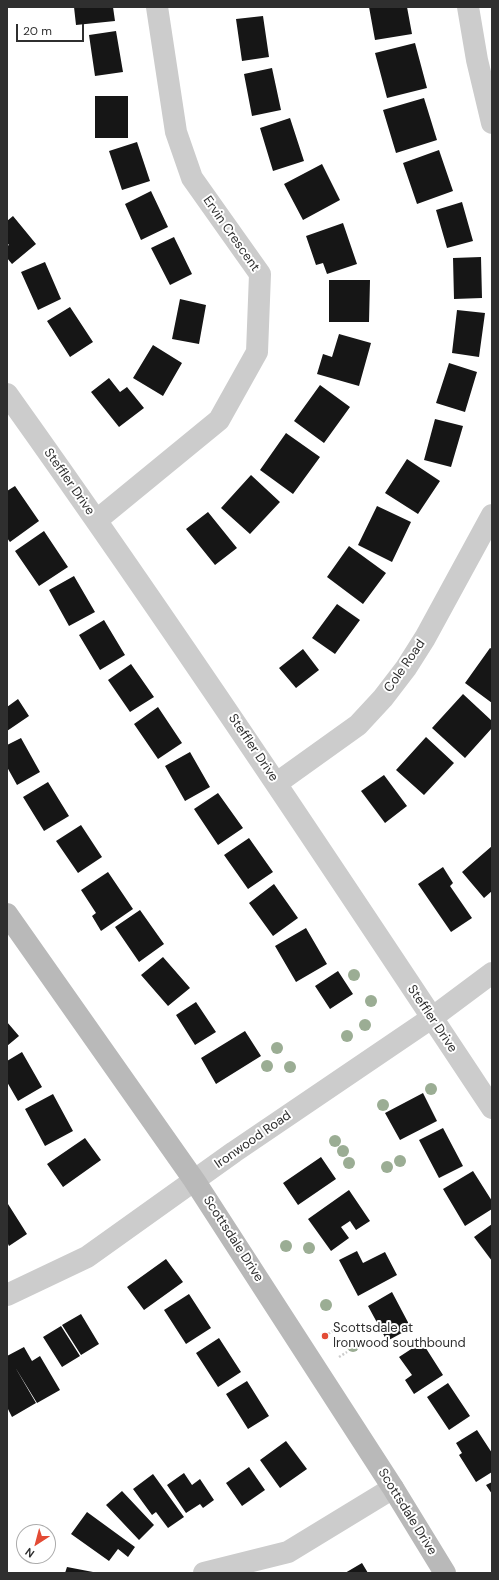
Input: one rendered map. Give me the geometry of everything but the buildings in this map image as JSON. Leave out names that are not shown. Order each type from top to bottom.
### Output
[{"type":"street","name":"Ervin Crescent","points":[[97,520],[218,420],[257,352],[260,274],[192,178],[176,132],[157,7]]},
{"type":"street","points":[[468,7],[480,75],[492,122]]},
{"type":"street","name":"Steffler Drive","points":[[7,394],[97,520],[277,783],[410,987],[433,1017],[492,1108]]},
{"type":"street","name":"Cole Road","points":[[277,783],[358,725],[383,698],[406,668],[425,638],[492,515]]},
{"type":"street","name":"Scottsdale Drive","points":[[7,914],[194,1180],[393,1488],[445,1573]]},
{"type":"street","name":"Ironwood Road","points":[[7,1296],[87,1257],[194,1180],[433,1017],[492,973]]},
{"type":"street","points":[[204,1573],[288,1552],[393,1488]]},
{"type":"path","points":[[325,1336],[334,1330]]},
{"type":"path","points":[[339,1357],[347,1352]]},
{"type":"place","name":"Scottsdale at Ironwood southbound","points":[[325,1336]]}]
